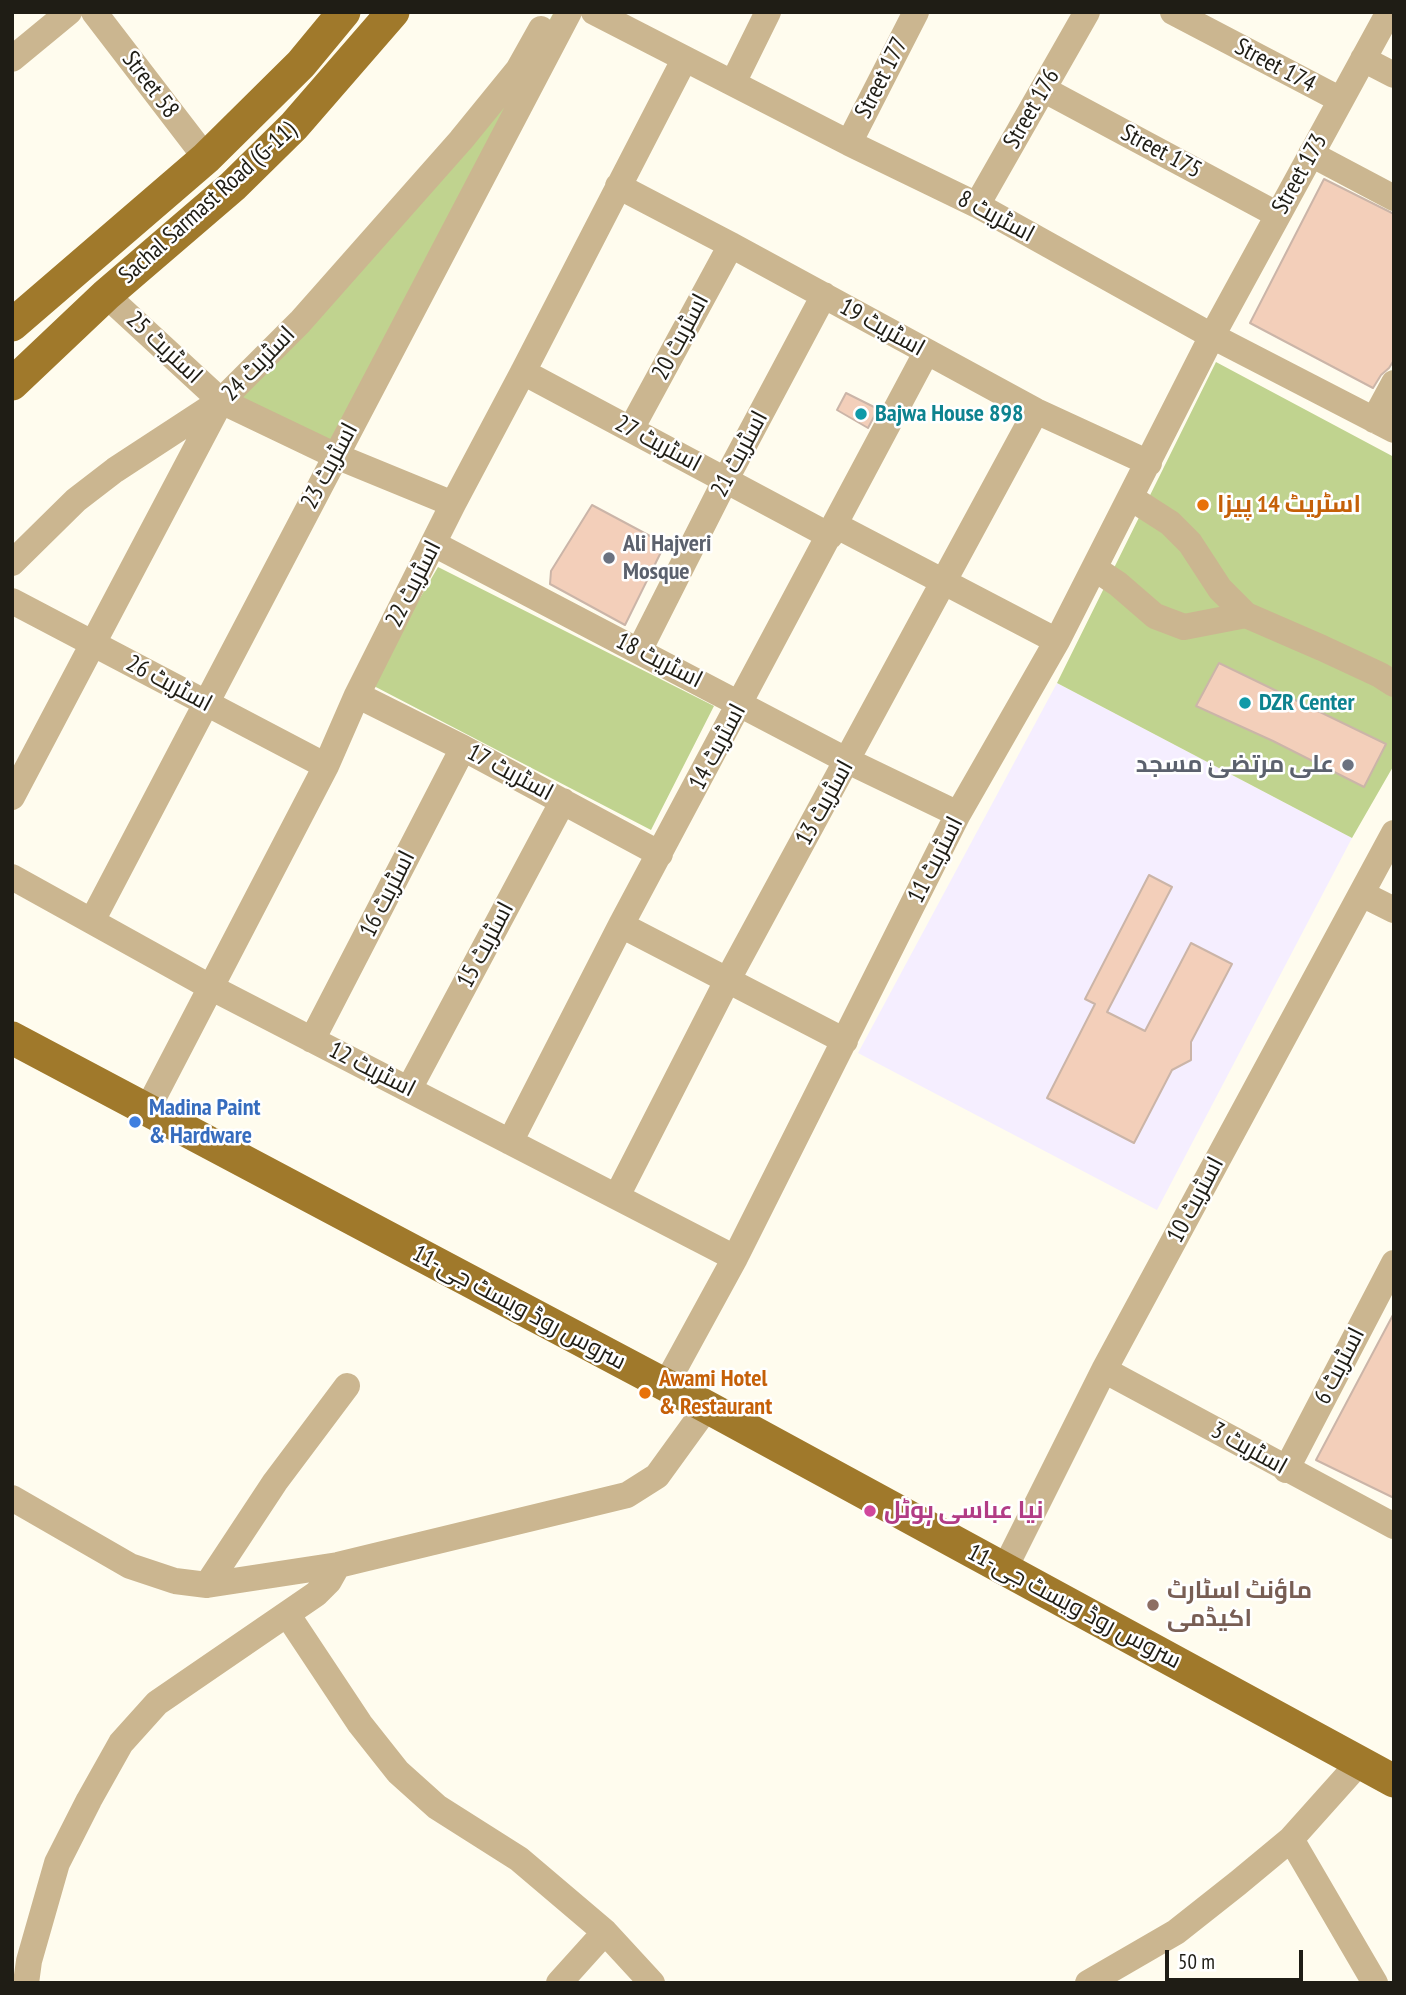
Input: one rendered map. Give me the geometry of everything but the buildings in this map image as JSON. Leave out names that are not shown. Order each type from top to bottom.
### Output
[{"type":"main road","name":"Sachal Sarmast Road (G-11)","points":[[12,325],[206,158],[301,64],[344,12]]},
{"type":"main road","name":"Sachal Sarmast Road (G-11)","points":[[12,384],[106,295],[233,186],[294,127],[393,12]]},
{"type":"main road","points":[[206,158],[233,186]]},
{"type":"main road","name":"سروس روڈ ویسٹ جی-11","points":[[12,1038],[706,1407],[1394,1781]]},
{"type":"street","points":[[12,59],[69,12]]},
{"type":"street","name":"Street 58","points":[[94,12],[206,158]]},
{"type":"street","name":"اسٹریٹ 24","points":[[12,797],[23,747],[94,643],[220,401],[300,322],[461,140],[518,70],[550,12]]},
{"type":"street","name":"اسٹریٹ 23","points":[[92,921],[569,12]]},
{"type":"street","points":[[733,83],[768,12]]},
{"type":"street","name":"Street 177","points":[[849,144],[916,12]]},
{"type":"street","name":"Street 176","points":[[976,205],[1087,12]]},
{"type":"street","name":"Street 174","points":[[1173,12],[1340,100]]},
{"type":"street","name":"Street 173","points":[[1212,336],[1388,12]]},
{"type":"street","name":"اسٹریٹ 8","points":[[611,17],[684,60],[976,205],[1212,336],[1384,425]]},
{"type":"street","points":[[1363,59],[1394,75]]},
{"type":"street","name":"اسٹریٹ 22","points":[[147,1110],[326,766],[357,695],[453,504],[684,60]]},
{"type":"street","name":"Street 175","points":[[1043,89],[1278,215]]},
{"type":"street","points":[[1311,154],[1394,198]]},
{"type":"street","name":"اسٹریٹ 19","points":[[618,187],[731,245],[1036,411],[1149,463]]},
{"type":"street","name":"اسٹریٹ 20","points":[[631,429],[731,245]]},
{"type":"street","name":"اسٹریٹ 25","points":[[106,295],[220,401],[335,456],[453,504]]},
{"type":"street","name":"اسٹریٹ 21","points":[[639,651],[726,479],[824,295]]},
{"type":"street","name":"اسٹریٹ 11","points":[[665,1386],[735,1258],[958,814],[1057,641],[1212,336]]},
{"type":"street","name":"اسٹریٹ 14","points":[[510,1142],[621,925],[926,353]]},
{"type":"street","name":"اسٹریٹ 27","points":[[523,372],[726,479],[1057,641]]},
{"type":"street","points":[[1384,425],[1394,383]]},
{"type":"street","points":[[12,563],[42,532],[96,485],[220,401]]},
{"type":"street","name":"اسٹریٹ 13","points":[[617,1196],[727,981],[1036,411]]},
{"type":"street","points":[[1130,498],[1170,523],[1183,536],[1220,589],[1246,615],[1380,675],[1394,684]]},
{"type":"street","name":"اسٹریٹ 18","points":[[434,544],[848,761],[958,814]]},
{"type":"street","points":[[1094,568],[1118,584],[1155,616],[1184,627],[1246,615]]},
{"type":"street","name":"اسٹریٹ 26","points":[[12,601],[326,766]]},
{"type":"street","name":"اسٹریٹ 17","points":[[357,695],[463,748],[660,854]]},
{"type":"street","name":"اسٹریٹ 16","points":[[312,1040],[463,748]]},
{"type":"street","name":"اسٹریٹ 15","points":[[409,1088],[563,801]]},
{"type":"street","name":"اسٹریٹ 10","points":[[1004,1570],[1104,1370],[1394,833]]},
{"type":"street","name":"اسٹریٹ 12","points":[[12,877],[212,988],[735,1258]]},
{"type":"street","points":[[1362,894],[1394,910]]},
{"type":"street","points":[[621,925],[845,1041]]},
{"type":"street","name":"اسٹریٹ 6","points":[[1286,1470],[1394,1263]]},
{"type":"street","name":"اسٹریٹ 3","points":[[1104,1370],[1394,1526]]},
{"type":"street","points":[[207,1585],[275,1482],[347,1386]]},
{"type":"street","points":[[12,1498],[130,1566],[176,1581],[207,1585],[338,1565],[626,1495],[657,1476],[706,1407]]},
{"type":"street","points":[[26,1983],[29,1961],[57,1863],[121,1743],[157,1703],[316,1594],[329,1581],[338,1565]]},
{"type":"street","points":[[287,1614],[360,1724],[398,1772],[437,1807],[519,1859],[605,1932],[652,1983]]},
{"type":"street","points":[[1088,1983],[1176,1931],[1292,1839],[1359,1763]]},
{"type":"street","points":[[1292,1839],[1373,1975],[1375,1983]]},
{"type":"street","points":[[559,1983],[605,1932]]},
{"type":"shaded area","points":[[1057,683],[1352,838],[1157,1210],[858,1053]]},
{"type":"green space","points":[[554,12],[565,12],[334,452],[229,398],[519,74]]},
{"type":"green space","points":[[1216,362],[1394,457],[1394,765],[1352,838],[1057,683]]},
{"type":"green space","points":[[438,567],[714,706],[651,830],[370,684]]},
{"type":"place","name":"Bajwa House 898","points":[[861,414]]},
{"type":"place","name":"اسٹریٹ 14 پیزا","points":[[1203,505]]},
{"type":"place","name":"Ali Hajveri Mosque","points":[[609,558]]},
{"type":"place","name":"DZR Center","points":[[1245,703]]},
{"type":"place","name":"علی مرتضیٰ مسجد","points":[[1348,765]]},
{"type":"place","name":"Madina Paint & Hardware","points":[[135,1122]]},
{"type":"place","name":"Awami Hotel & Restaurant","points":[[645,1393]]},
{"type":"place","name":"نیا عباسی ہوٹل","points":[[870,1511]]},
{"type":"place","name":"ماؤنٹ اسٹارٹ اکیڈمی","points":[[1153,1605]]}]
